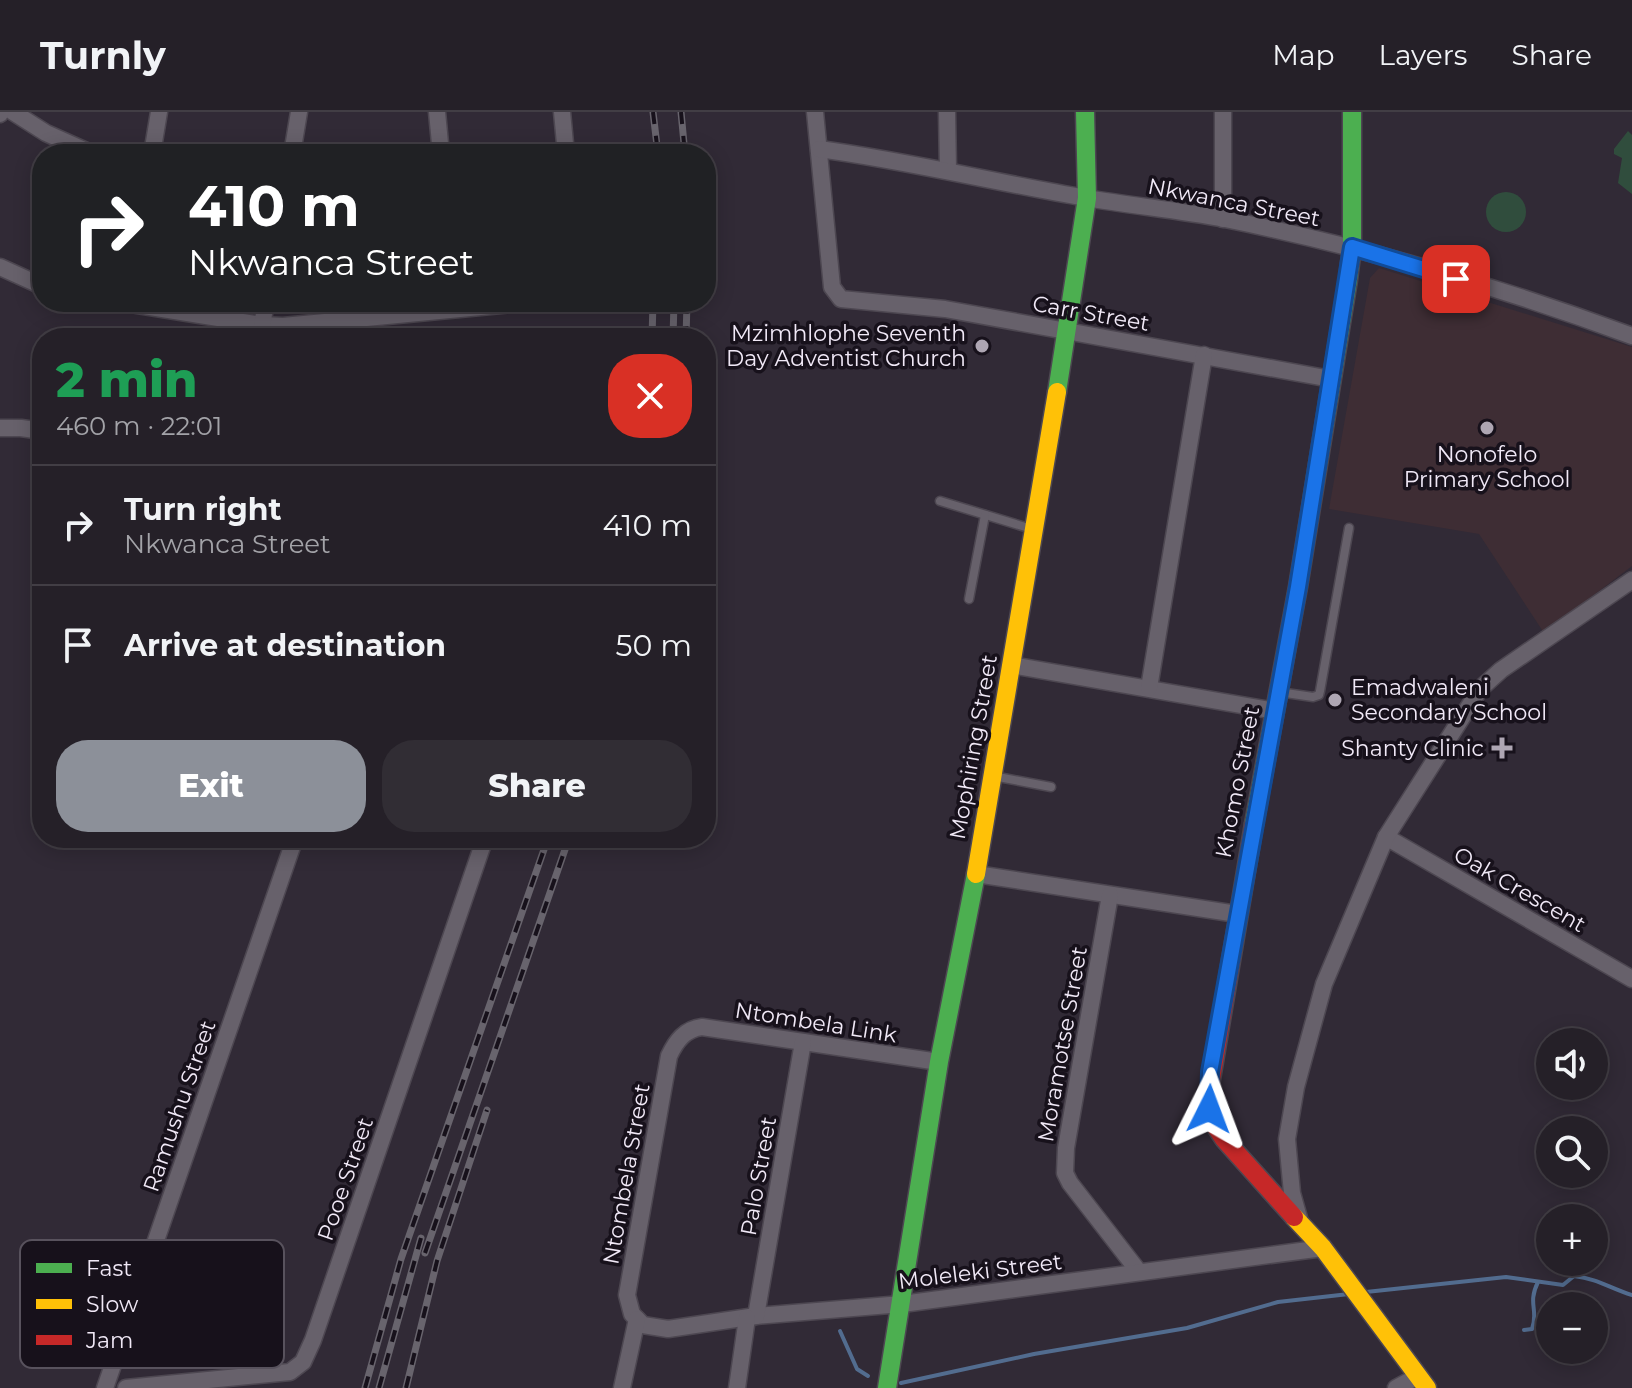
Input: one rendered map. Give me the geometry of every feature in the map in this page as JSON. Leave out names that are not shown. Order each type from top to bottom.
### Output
[{"type":"street","points":[[13,112],[68,144]]},
{"type":"street","points":[[154,144],[159,112]]},
{"type":"street","points":[[294,144],[299,112]]},
{"type":"street","points":[[437,112],[440,144]]},
{"type":"street","points":[[562,112],[565,144]]},
{"type":"street","points":[[815,112],[819,149]]},
{"type":"street","points":[[947,112],[948,169]]},
{"type":"street","name":"Mophiring Street","points":[[887,1388],[939,1062],[976,874],[1067,331],[1087,198],[1085,112]]},
{"type":"street","points":[[1223,112],[1223,219]]},
{"type":"street","name":"Khomo Street","points":[[1352,112],[1352,247],[1275,711],[1210,1072],[1209,1109],[1224,1139],[1323,1248],[1423,1382]]},
{"type":"street","name":"Nkwanca Street","points":[[819,149],[948,169],[1087,198],[1223,219],[1352,247],[1508,294],[1632,336]]},
{"type":"street","name":"Carr Street","points":[[819,149],[832,287],[841,299],[945,309],[1331,379]]},
{"type":"street","points":[[0,267],[32,281]]},
{"type":"street","points":[[166,312],[242,328]]},
{"type":"street","points":[[276,328],[429,312]]},
{"type":"street","points":[[1149,688],[1204,355]]},
{"type":"street","points":[[0,428],[32,430]]},
{"type":"street","points":[[1301,1223],[1292,1193],[1287,1156],[1296,1087],[1324,984],[1386,837],[1480,689],[1501,670],[1632,580]]},
{"type":"street","points":[[1011,665],[1275,711]]},
{"type":"street","name":"Oak Crescent","points":[[1386,837],[1632,979]]},
{"type":"street","name":"Ramushu Street","points":[[156,1240],[292,848]]},
{"type":"street","name":"Pooe Street","points":[[126,1388],[290,1372],[303,1362],[482,848]]},
{"type":"street","points":[[976,874],[1237,914]]},
{"type":"street","name":"Moramotse Street","points":[[1110,895],[1069,1133],[1065,1173],[1139,1272]]},
{"type":"street","name":"Ntombela Link","points":[[686,1032],[702,1027],[939,1062]]},
{"type":"street","name":"Ntombela Street","points":[[640,1322],[629,1307],[627,1295],[669,1056],[686,1032]]},
{"type":"street","name":"Palo Street","points":[[737,1388],[803,1042]]},
{"type":"street","name":"Moleleki Street","points":[[640,1322],[668,1329],[752,1317],[902,1304],[1323,1248]]},
{"type":"street","points":[[622,1388],[640,1322]]},
{"type":"street","name":"Ramushu Street","points":[[105,1388],[112,1368]]},
{"type":"street","points":[[1396,1388],[1423,1382]]},
{"type":"lane","points":[[940,501],[1033,529]]},
{"type":"lane","points":[[969,599],[985,515]]},
{"type":"lane","points":[[1278,691],[1313,697],[1319,695],[1349,528]]},
{"type":"lane","points":[[993,776],[1051,787]]},
{"type":"shaded area","name":"Nonofelo Primary School","points":[[1379,268],[1632,347],[1632,566],[1544,633],[1479,534],[1329,509],[1370,278]]},
{"type":"green space","points":[[1628,131],[1632,135],[1632,194],[1618,183],[1622,158],[1614,154],[1614,149]]},
{"type":"green space","points":[[1506,192],[1520,198],[1526,212],[1520,226],[1506,232],[1492,226],[1486,212],[1492,198]]},
{"type":"waterway","points":[[1366,1292],[1506,1277],[1563,1285],[1574,1276],[1597,1281],[1632,1295]]},
{"type":"waterway","points":[[1524,1330],[1532,1329],[1533,1296],[1538,1282]]},
{"type":"waterway","points":[[901,1383],[1034,1354],[1187,1328],[1278,1302],[1349,1294]]},
{"type":"waterway","points":[[840,1331],[857,1369],[868,1376]]},
{"type":"railway","points":[[653,112],[657,144]]},
{"type":"railway","points":[[681,112],[684,144]]},
{"type":"railway","points":[[652,328],[653,312]]},
{"type":"railway","points":[[673,328],[674,312]]},
{"type":"railway","points":[[686,328],[687,312]]},
{"type":"railway","points":[[365,1388],[401,1259],[545,848]]},
{"type":"railway","points":[[425,1253],[566,848]]},
{"type":"railway","points":[[406,1388],[437,1261],[487,1110]]},
{"type":"railway","points":[[379,1388],[421,1238]]},
{"type":"traffic: fast","points":[[1057,392],[1087,198],[1085,112]]},
{"type":"traffic: fast","points":[[1254,824],[1298,587],[1348,280],[1352,247],[1352,112]]},
{"type":"traffic: fast","points":[[887,1388],[939,1062],[976,874]]},
{"type":"traffic: slow","points":[[976,874],[1057,392]]},
{"type":"traffic: slow","points":[[1294,1217],[1323,1248],[1427,1388]]},
{"type":"traffic: jam","points":[[1254,824],[1208,1097],[1214,1124],[1224,1139],[1294,1217]]},
{"type":"place","name":"Mzimhlophe Seventh Day Adventist Church","points":[[982,346]]},
{"type":"place","name":"Nonofelo Primary School","points":[[1487,428]]},
{"type":"place","name":"Emadwaleni Secondary School","points":[[1335,700]]},
{"type":"place","name":"Shanty Clinic","points":[[1502,748]]},
{"type":"route","points":[[1209,1109],[1210,1072],[1298,587],[1352,247],[1456,279]]}]
